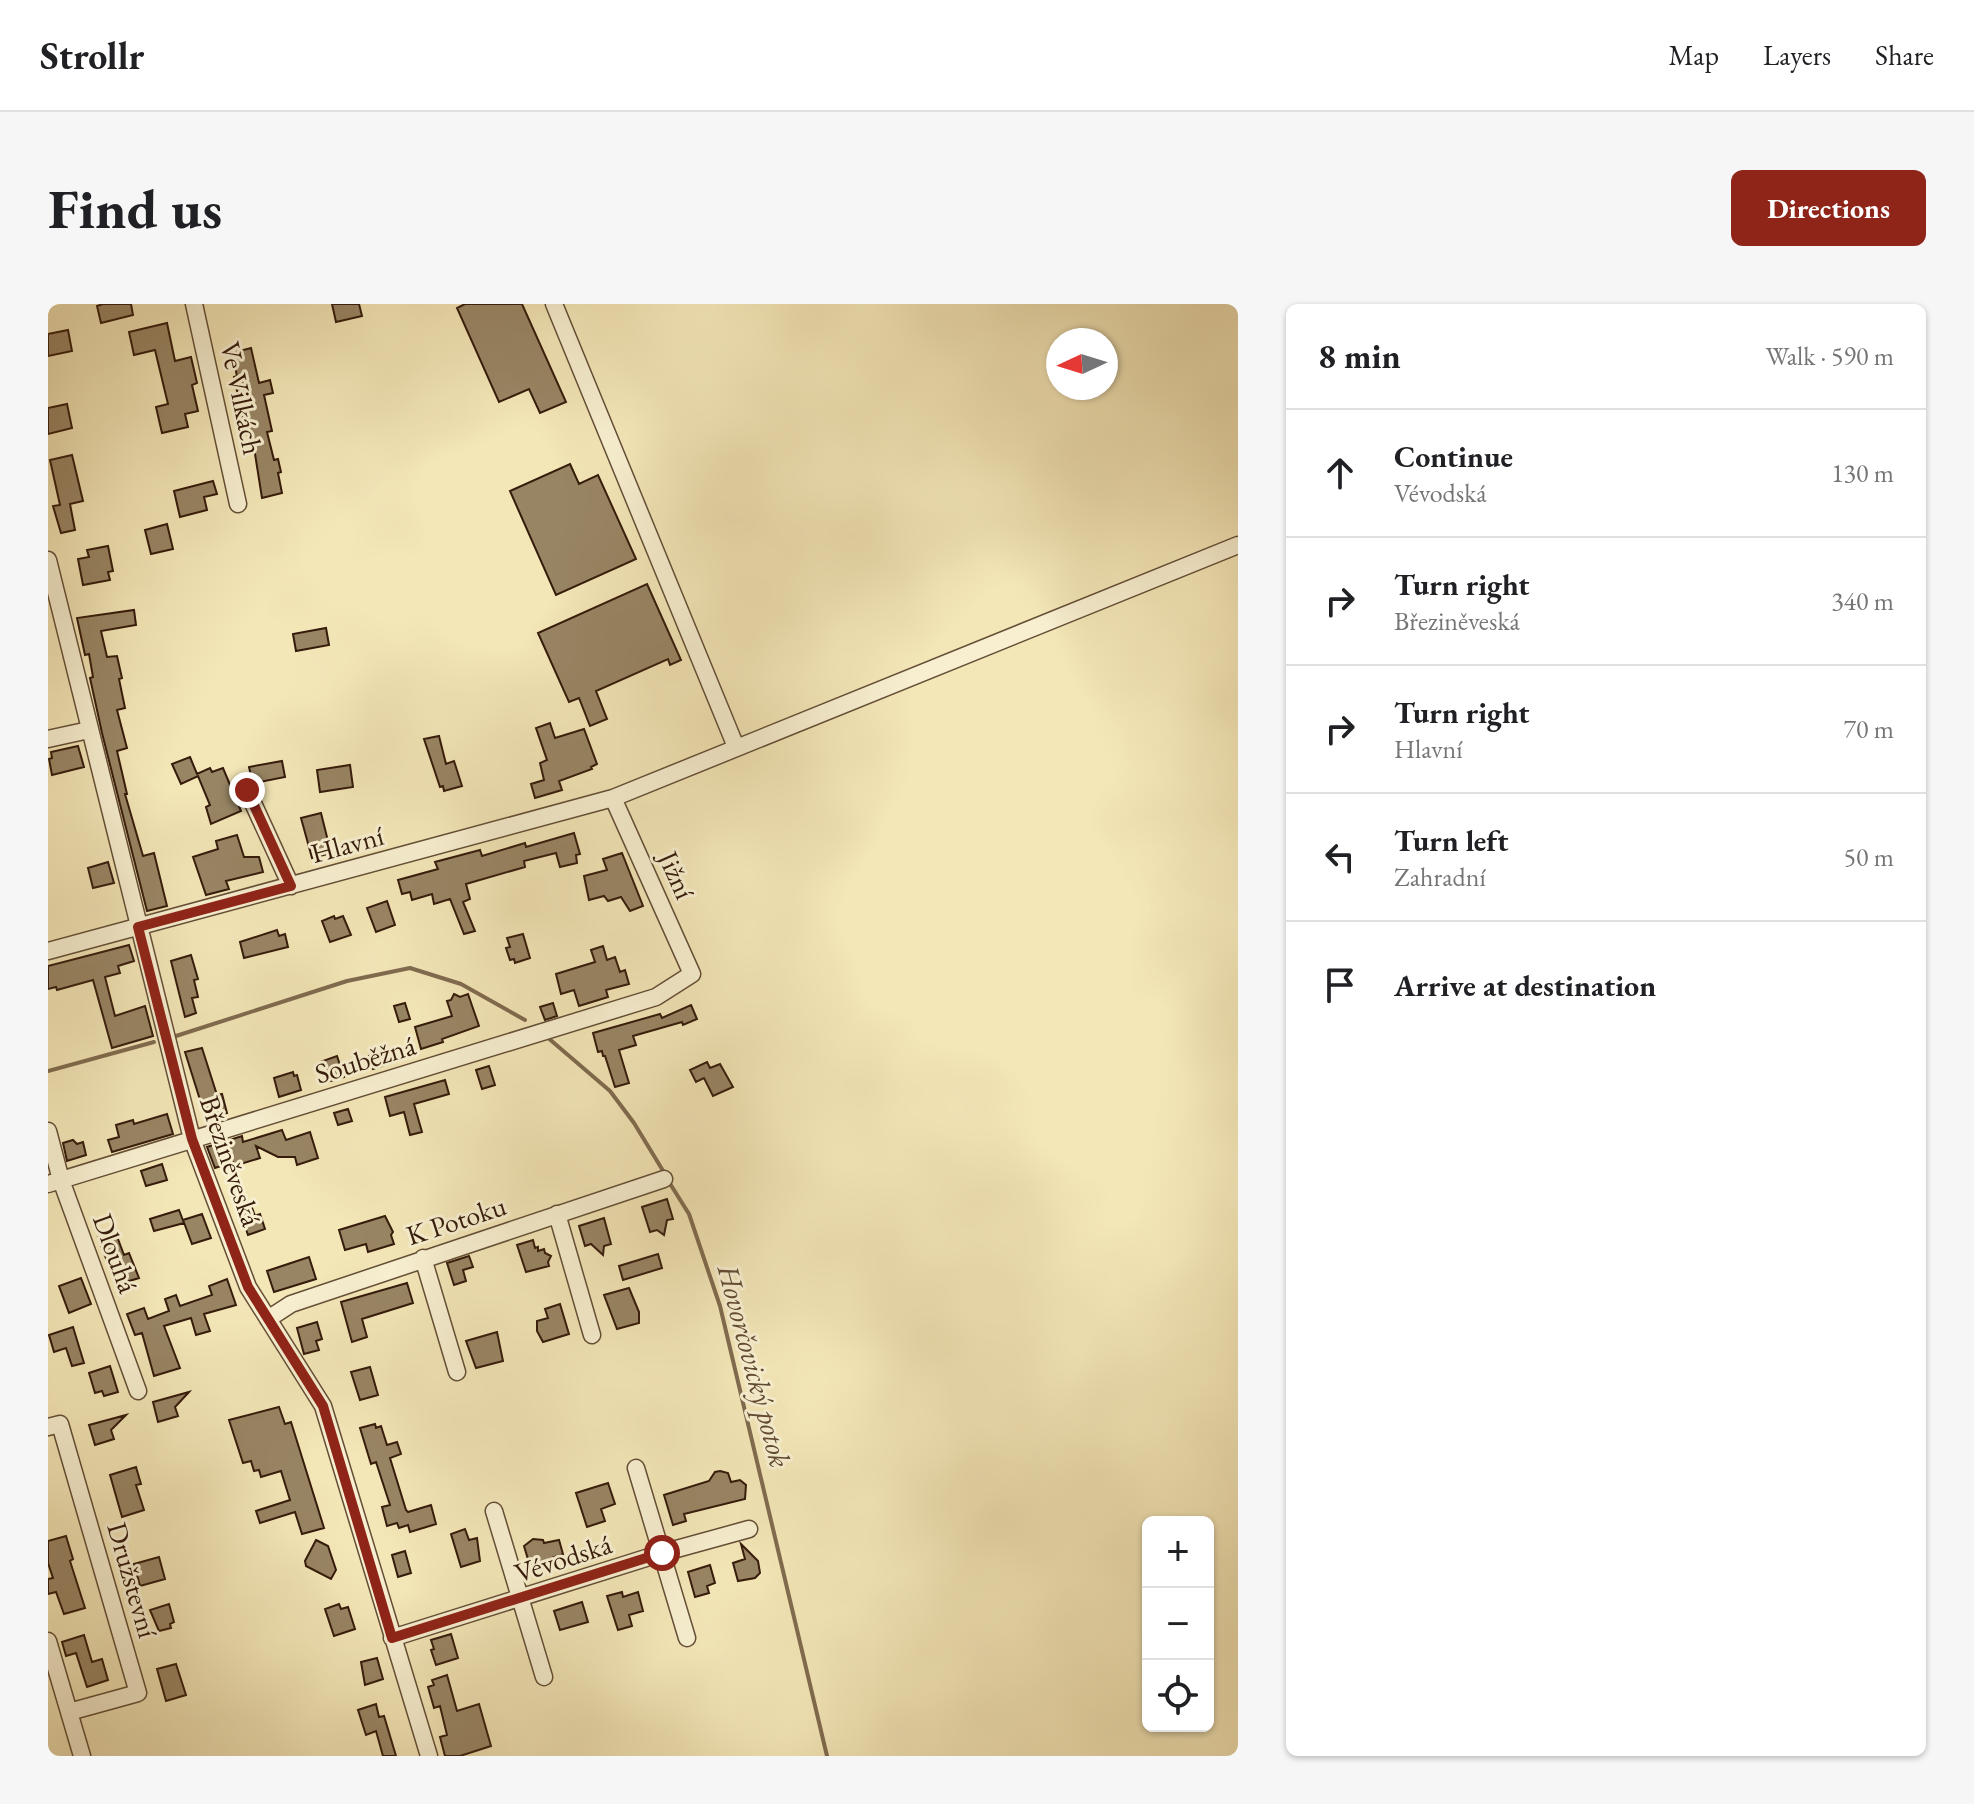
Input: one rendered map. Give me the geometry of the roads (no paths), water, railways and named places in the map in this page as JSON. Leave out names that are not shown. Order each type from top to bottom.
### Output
[{"type":"street","name":"Ve Vilkách","points":[[194,304],[238,504]]},
{"type":"street","points":[[554,304],[736,747]]},
{"type":"street","name":"Hlavní","points":[[48,951],[613,798],[1238,545]]},
{"type":"street","name":"Březiněveská","points":[[48,560],[192,1139],[248,1287],[323,1406],[429,1756]]},
{"type":"street","points":[[48,739],[89,730]]},
{"type":"street","points":[[247,790],[291,886]]},
{"type":"street","name":"Jižní","points":[[613,798],[692,974]]},
{"type":"street","name":"Souběžná","points":[[55,1182],[656,997],[692,974]]},
{"type":"street","name":"Dlouhá","points":[[48,1131],[55,1182],[138,1391]]},
{"type":"street","name":"K Potoku","points":[[268,1319],[291,1304],[664,1179]]},
{"type":"street","points":[[557,1214],[592,1335]]},
{"type":"street","points":[[423,1258],[457,1372]]},
{"type":"street","name":"Družstevní","points":[[48,1427],[60,1424],[138,1693],[69,1712]]},
{"type":"street","points":[[636,1468],[687,1638]]},
{"type":"street","points":[[494,1511],[544,1677]]},
{"type":"street","name":"Vévodská","points":[[392,1638],[662,1553],[749,1529]]},
{"type":"street","points":[[48,1641],[82,1756]]},
{"type":"waterway","name":"Hovorčovický potok","points":[[176,1036],[347,981],[410,968],[461,984],[525,1020]]},
{"type":"waterway","name":"Hovorčovický potok","points":[[547,1037],[610,1091],[665,1174]]},
{"type":"waterway","name":"Hovorčovický potok","points":[[48,1071],[154,1042]]},
{"type":"waterway","name":"Hovorčovický potok","points":[[669,1182],[689,1214],[720,1306],[827,1756]]}]
